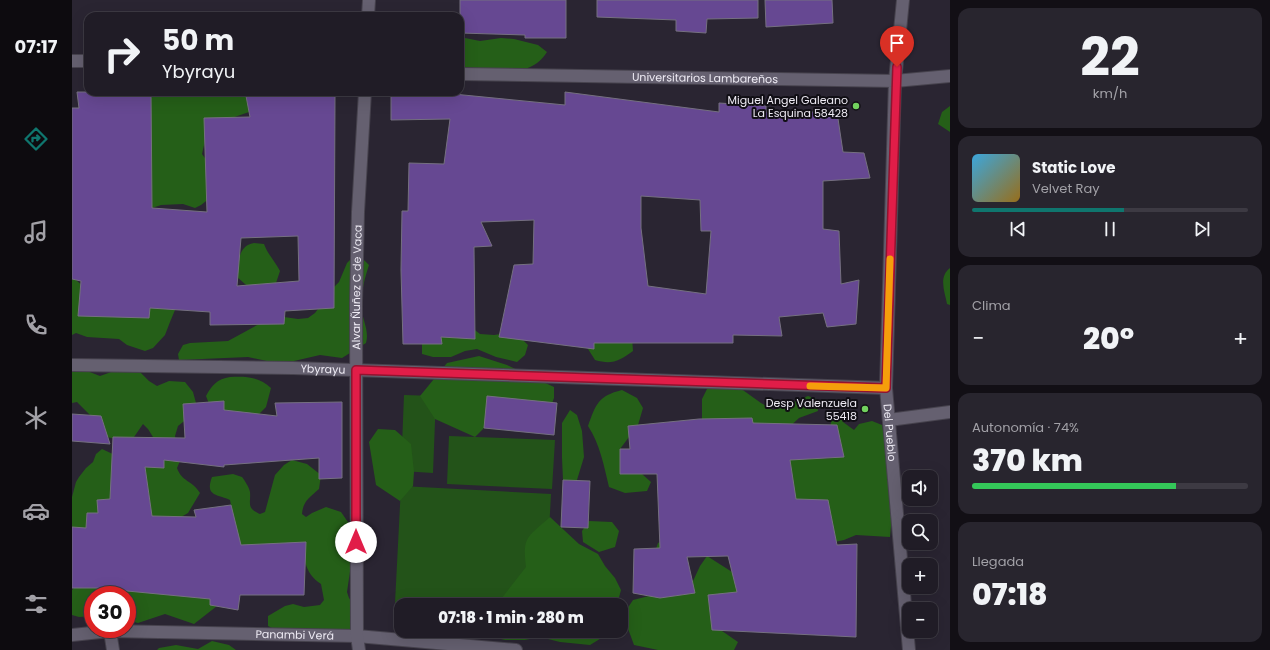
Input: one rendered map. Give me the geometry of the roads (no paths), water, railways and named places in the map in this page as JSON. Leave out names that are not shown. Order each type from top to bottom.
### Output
[{"type":"street","points":[[368,0],[368,12]]},
{"type":"street","name":"Del Pueblo","points":[[904,0],[895,81],[886,388],[909,650]]},
{"type":"street","points":[[72,61],[84,61]]},
{"type":"street","name":"Universitarios Lambareños","points":[[464,74],[895,81],[950,76]]},
{"type":"street","name":"Alvar Ñuñez C de Vaca","points":[[359,650],[357,636],[356,370],[358,212],[365,96]]},
{"type":"street","name":"Ybyrayu","points":[[72,365],[356,370],[886,388]]},
{"type":"street","points":[[889,420],[950,412]]},
{"type":"street","name":"Panambi Verá","points":[[136,632],[357,636],[516,650]]},
{"type":"street","name":"Panambi Verá","points":[[72,635],[84,634]]},
{"type":"street","points":[[111,638],[113,650]]},
{"type":"place","name":"Miguel Angel Galeano La Esquina 58428","points":[[856,106]]},
{"type":"place","name":"Desp Valenzuela 55418","points":[[865,409]]}]
